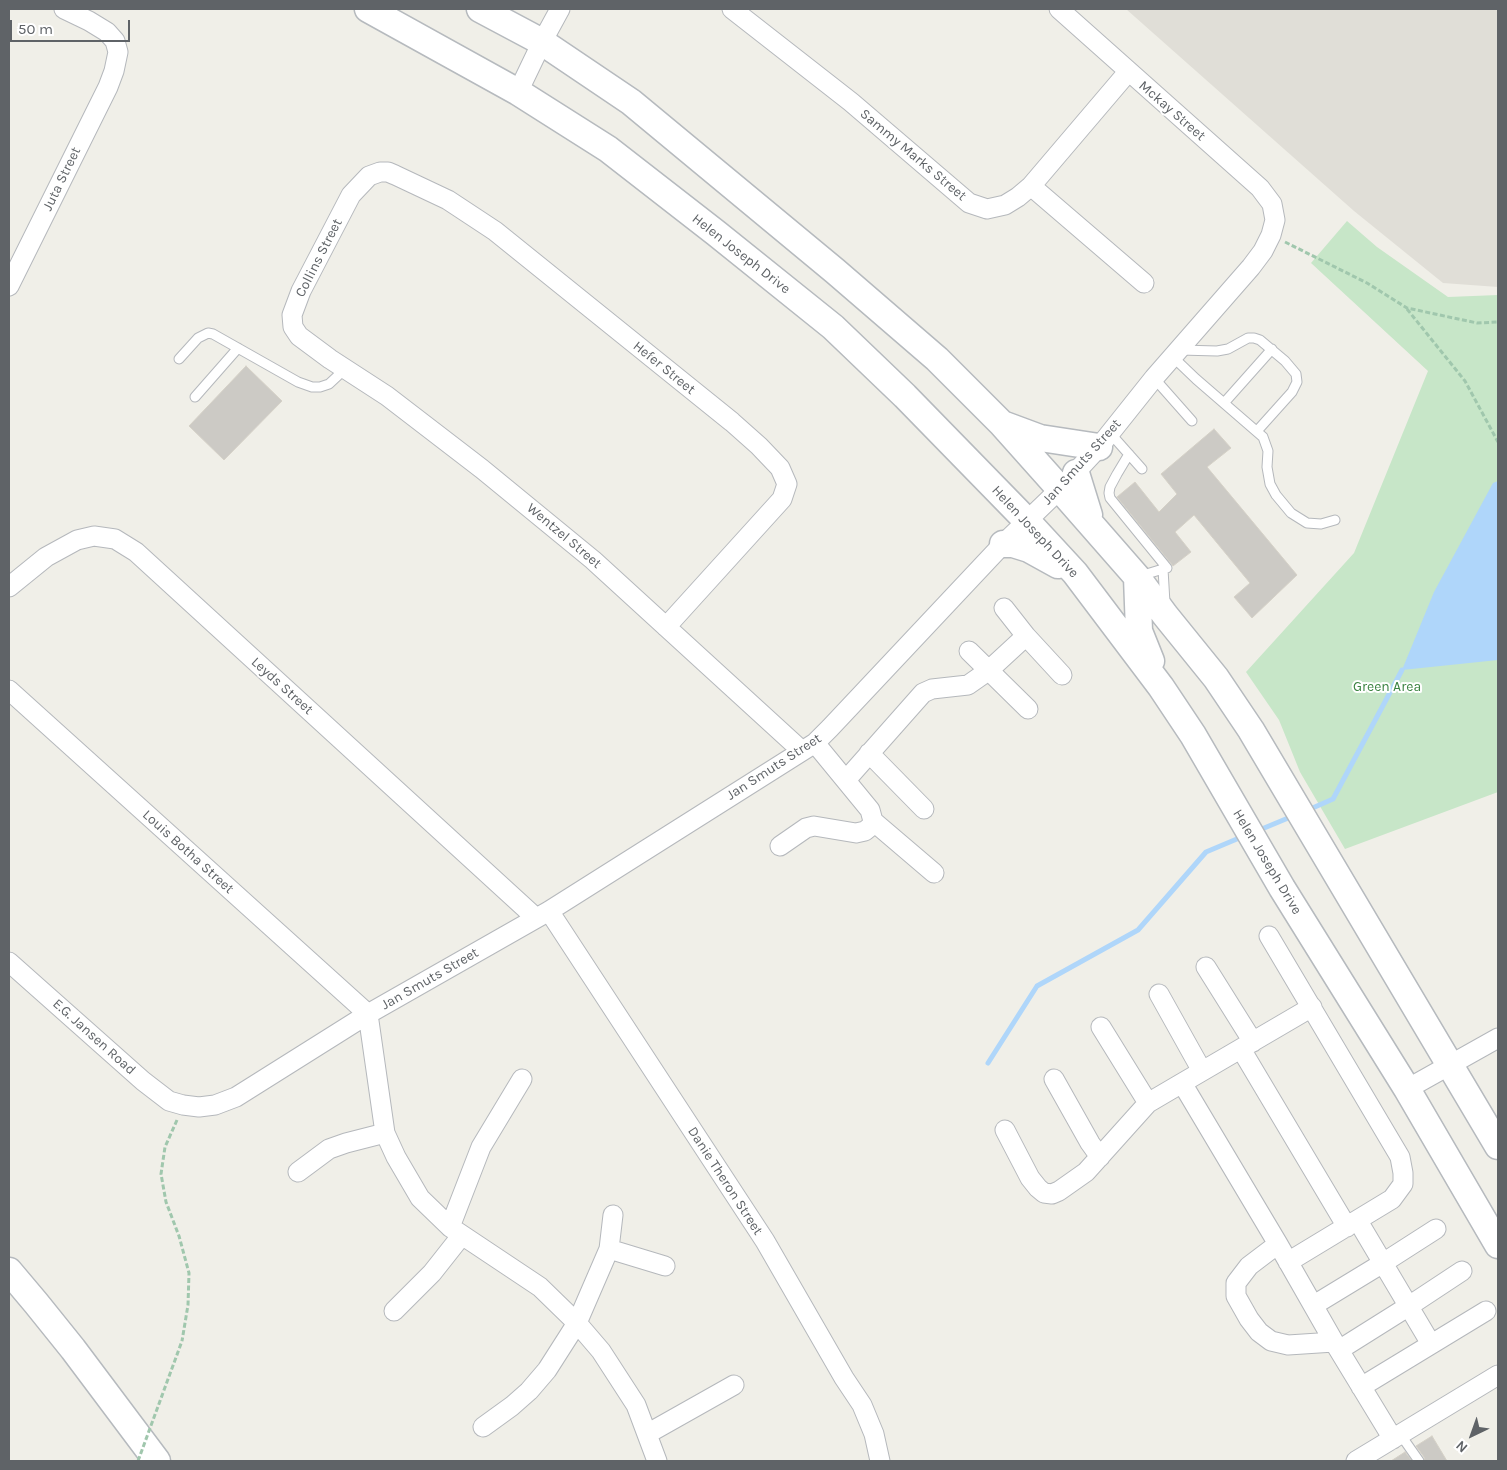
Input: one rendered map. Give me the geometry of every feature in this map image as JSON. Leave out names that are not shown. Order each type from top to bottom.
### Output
[{"type":"street","name":"Juta Street","points":[[9,286],[108,87],[118,52],[115,41],[107,32],[89,20],[64,9]]},
{"type":"street","name":"Helen Joseph Drive","points":[[368,9],[518,92],[608,149],[716,233],[833,327],[905,396],[1075,573],[1161,687],[1193,735],[1282,888],[1407,1089],[1498,1245]]},
{"type":"street","points":[[480,9],[542,42],[630,102],[835,271],[937,359],[1002,424],[1068,481],[1093,526],[1137,577],[1216,678],[1251,730],[1498,1146]]},
{"type":"street","points":[[518,92],[560,9]]},
{"type":"street","name":"Sammy Marks Street","points":[[732,9],[850,102],[969,203],[987,209],[1005,205],[1030,186],[1128,72]]},
{"type":"street","name":"Mckay Street","points":[[1059,9],[1260,188],[1272,204],[1273,227]]},
{"type":"street","name":"Hefer Street","points":[[369,176],[380,172],[388,172],[395,175],[448,200],[495,231],[732,422],[780,468],[786,484],[782,499],[666,627]]},
{"type":"street","name":"Collins Street","points":[[308,343],[298,336],[293,326],[292,315],[301,291],[351,195],[369,176]]},
{"type":"street","points":[[1030,186],[1144,284]]},
{"type":"street","name":"Jan Smuts Street","points":[[183,1105],[199,1107],[215,1105],[236,1097],[368,1014],[542,915],[808,747],[837,721],[1003,544],[1068,481],[1154,378],[1251,267],[1263,251],[1273,227]]},
{"type":"street","name":"Wentzel Street","points":[[308,343],[387,396],[482,469],[594,560],[666,627],[846,780],[870,810],[872,821]]},
{"type":"street","points":[[1002,424],[1040,438],[1104,440]]},
{"type":"street","name":"Leyds Street","points":[[9,587],[46,557],[77,540],[94,536],[115,539],[136,552],[542,915]]},
{"type":"street","points":[[1003,544],[1013,544],[1029,549],[1075,573]]},
{"type":"street","points":[[1137,577],[1139,632],[1156,670],[1161,687]]},
{"type":"street","points":[[1004,608],[1026,636],[1062,675]]},
{"type":"street","points":[[846,780],[923,693],[932,689],[968,685],[988,671],[1026,636]]},
{"type":"street","points":[[968,651],[1028,709]]},
{"type":"street","name":"Louis Botha Street","points":[[9,690],[368,1014]]},
{"type":"street","points":[[869,753],[924,809]]},
{"type":"street","points":[[780,846],[806,828],[814,826],[856,833],[865,831],[871,826],[872,821],[934,873]]},
{"type":"street","name":"Danie Theron Street","points":[[542,915],[765,1241],[844,1378],[862,1405],[874,1434],[880,1461]]},
{"type":"street","points":[[1270,936],[1400,1157],[1403,1173],[1403,1184],[1392,1199],[1288,1262]]},
{"type":"street","name":"E.G. Jansen Road","points":[[9,962],[143,1081],[169,1101],[183,1105]]},
{"type":"street","points":[[1206,967],[1247,1046],[1353,1224],[1383,1263],[1431,1344]]},
{"type":"street","points":[[1159,994],[1202,1071]]},
{"type":"street","points":[[1005,1130],[1030,1178],[1038,1188],[1044,1193],[1052,1194],[1059,1192],[1086,1172],[1148,1103],[1312,1007]]},
{"type":"street","points":[[368,1014],[385,1133],[396,1157],[420,1198],[456,1231],[540,1287],[577,1323],[601,1351],[636,1405],[657,1461]]},
{"type":"street","points":[[1101,1027],[1148,1103]]},
{"type":"street","points":[[1407,1089],[1498,1038]]},
{"type":"street","points":[[1054,1079],[1100,1157]]},
{"type":"street","points":[[394,1311],[432,1273],[456,1231],[482,1147],[522,1080]]},
{"type":"street","points":[[1182,1083],[1314,1305],[1336,1346],[1361,1387],[1396,1437]]},
{"type":"street","points":[[298,1172],[329,1149],[385,1133]]},
{"type":"street","points":[[483,1426],[512,1406],[529,1391],[547,1370],[577,1323],[608,1249],[613,1215]]},
{"type":"street","points":[[1314,1305],[1436,1228]]},
{"type":"street","points":[[1278,1244],[1249,1266],[1236,1283],[1236,1296],[1259,1332],[1271,1341],[1288,1345],[1336,1346],[1409,1306],[1462,1271]]},
{"type":"street","points":[[608,1249],[665,1266]]},
{"type":"street","points":[[9,1272],[73,1349],[157,1461]]},
{"type":"street","points":[[1361,1387],[1486,1311]]},
{"type":"street","points":[[1356,1461],[1498,1375]]},
{"type":"street","points":[[647,1434],[734,1385]]},
{"type":"lane","points":[[179,359],[198,338],[208,333],[298,382],[312,387],[329,384],[345,369]]},
{"type":"lane","points":[[1176,354],[1228,349],[1248,338],[1260,340],[1285,361],[1296,374],[1297,382],[1292,392],[1257,431]]},
{"type":"lane","points":[[194,397],[238,348]]},
{"type":"lane","points":[[1224,403],[1272,350]]},
{"type":"lane","points":[[1176,354],[1196,379],[1263,437],[1268,451],[1267,467],[1270,484],[1276,495],[1291,513],[1307,522],[1321,524],[1335,520]]},
{"type":"lane","points":[[1154,378],[1192,421]]},
{"type":"lane","points":[[1104,440],[1129,454],[1142,469]]},
{"type":"lane","points":[[1129,454],[1110,487],[1110,498],[1168,568]]},
{"type":"lane","points":[[1396,1437],[1419,1461]]},
{"type":"path","points":[[1273,227],[1407,308],[1477,323],[1498,322]]},
{"type":"path","points":[[1407,308],[1464,381],[1498,442]]},
{"type":"path","points":[[138,1461],[182,1341],[188,1304],[188,1273],[179,1236],[166,1202],[161,1174],[165,1147],[183,1105]]},
{"type":"shaded area","points":[[1126,9],[1498,9],[1498,287],[1443,283],[1354,211]]},
{"type":"green space","name":"Green Area","points":[[1347,221],[1377,247],[1448,297],[1498,295],[1498,792],[1345,849],[1300,772],[1279,720],[1246,672],[1354,553],[1428,371],[1311,263]]},
{"type":"water","points":[[1498,481],[1498,660],[1402,670],[1434,592],[1493,483]]},
{"type":"building","points":[[246,366],[282,401],[224,460],[189,426]]},
{"type":"building","points":[[1214,429],[1231,448],[1207,467],[1297,575],[1252,618],[1234,597],[1250,583],[1194,515],[1175,532],[1191,552],[1173,566],[1117,497],[1135,482],[1159,512],[1177,494],[1161,474]]},
{"type":"building","points":[[1432,1436],[1447,1461],[1425,1461],[1416,1446]]},
{"type":"building","points":[[1405,1452],[1412,1461],[1391,1461]]},
{"type":"waterway","points":[[1308,810],[1333,799],[1402,670]]},
{"type":"waterway","points":[[1257,831],[1293,816]]},
{"type":"waterway","points":[[988,1063],[1037,986],[1138,930],[1206,852],[1244,836]]}]
